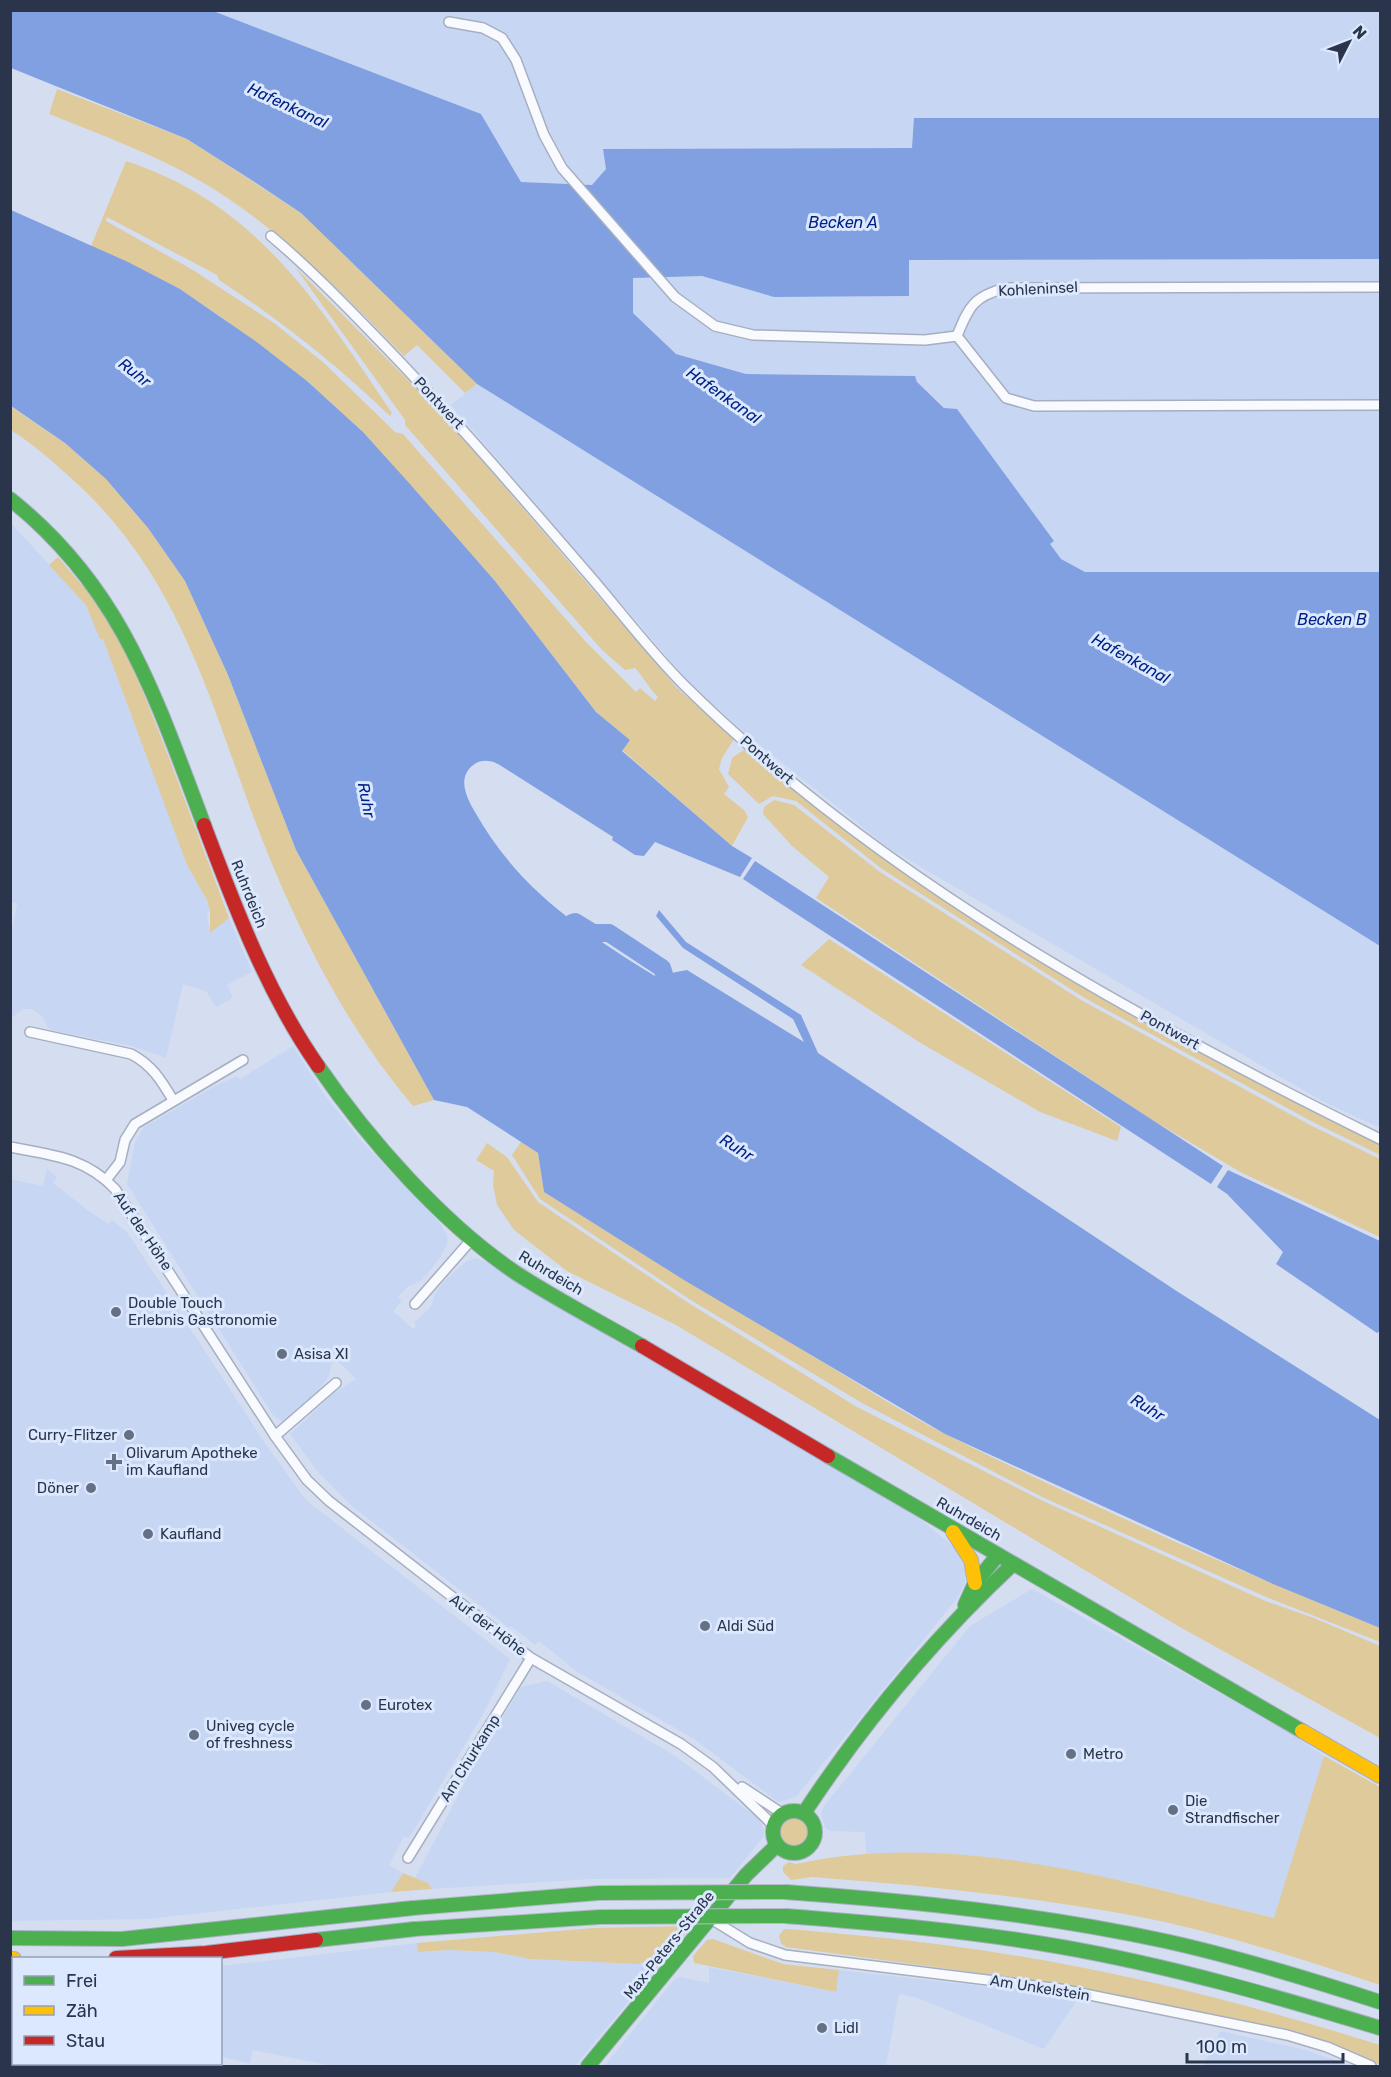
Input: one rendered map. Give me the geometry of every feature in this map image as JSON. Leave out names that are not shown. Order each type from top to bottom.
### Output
[{"type":"main road","name":"Ruhrdeich","points":[[10,499],[42,524],[109,604],[132,646],[163,718],[236,909],[264,973],[298,1037],[336,1096],[370,1139],[433,1204],[472,1239],[515,1272],[1380,1776]]},
{"type":"main road","points":[[951,1528],[971,1560],[975,1583]]},
{"type":"main road","points":[[963,1611],[975,1583],[998,1555]]},
{"type":"main road","points":[[804,1813],[843,1754],[963,1611],[1013,1564]]},
{"type":"main road","points":[[789,1811],[804,1813],[815,1827],[814,1838],[809,1847],[796,1853],[789,1853],[777,1845],[773,1836],[773,1825],[789,1811]]},
{"type":"main road","name":"Max-Peters-Straße","points":[[588,2067],[746,1875],[777,1845]]},
{"type":"main road","points":[[10,1938],[122,1939],[309,1921],[508,1897],[591,1892],[699,1889],[785,1892],[904,1900],[1019,1915],[1135,1935],[1277,1970],[1380,2002]]},
{"type":"main road","points":[[146,1957],[206,1953],[415,1929],[593,1915],[697,1913],[785,1916],[924,1928],[1017,1940],[1096,1955],[1269,1994],[1380,2028]]},
{"type":"street","points":[[448,22],[494,32],[508,45],[516,60],[544,135],[562,168],[663,284],[690,310],[715,326],[753,335],[925,340],[957,336],[1006,398],[1034,406],[1380,405]]},
{"type":"street","name":"Pontwert","points":[[271,236],[326,286],[446,409],[682,683],[792,782],[844,824],[919,876],[1103,993],[1380,1139]]},
{"type":"street","name":"Kohleninsel","points":[[957,336],[965,317],[984,293],[1006,288],[1380,287]]},
{"type":"street","points":[[30,1032],[134,1056],[145,1062],[160,1077],[173,1100]]},
{"type":"street","name":"Auf der Höhe","points":[[106,1180],[120,1162],[129,1130],[173,1100],[243,1060]]},
{"type":"street","name":"Auf der Höhe","points":[[10,1147],[77,1161],[106,1180],[156,1249],[276,1436],[307,1480],[350,1520],[531,1658],[681,1744],[729,1780],[783,1814]]},
{"type":"street","points":[[415,1304],[472,1239]]},
{"type":"street","points":[[276,1436],[336,1383]]},
{"type":"street","name":"Am Churkamp","points":[[408,1858],[531,1658]]},
{"type":"street","name":"Auf der Höhe","points":[[729,1780],[773,1825]]},
{"type":"street","name":"Am Unkelstein","points":[[711,1919],[750,1944],[785,1955],[1060,1989],[1287,2036],[1327,2047],[1371,2067]]},
{"type":"shaded area","points":[[213,11],[1380,11],[1380,118],[915,118],[913,148],[603,149],[606,169],[592,185],[521,182],[481,114]]},
{"type":"shaded area","points":[[57,89],[187,139],[301,213],[477,384],[465,393],[417,345],[404,356],[309,263],[231,200],[184,172],[146,154],[49,114]]},
{"type":"shaded area","points":[[126,161],[172,180],[213,203],[249,231],[311,297],[392,413],[390,416],[329,362],[286,327],[219,280],[217,275],[107,217],[106,221],[193,270],[274,323],[324,363],[395,432],[403,434],[586,642],[636,692],[640,688],[655,701],[658,697],[635,668],[625,670],[602,650],[405,425],[405,420],[295,267],[441,413],[677,688],[734,739],[722,758],[719,769],[729,787],[724,794],[744,810],[748,817],[732,846],[622,750],[630,740],[596,712],[495,581],[363,432],[307,381],[221,317],[180,289],[91,246]]},
{"type":"shaded area","points":[[1380,259],[1380,572],[1085,572],[1061,559],[1049,544],[1054,541],[945,408],[917,382],[915,376],[746,374],[676,354],[633,313],[633,277],[702,276],[774,297],[909,296],[909,260]]},
{"type":"shaded area","points":[[477,384],[1380,946],[1380,1128],[1322,1101],[890,849],[746,734],[686,679],[451,405]]},
{"type":"shaded area","points":[[10,406],[65,443],[106,479],[148,528],[185,581],[228,675],[296,850],[434,1100],[413,1106],[370,1050],[316,959],[272,864],[194,658],[172,610],[145,564],[112,520],[71,478],[11,430]]},
{"type":"shaded area","points":[[11,523],[86,605],[106,646],[187,865],[207,900],[210,910],[207,914],[210,932],[229,918],[252,972],[227,985],[233,998],[216,1007],[206,991],[183,984],[166,1058],[132,1046],[54,1031],[48,1028],[41,1015],[32,1009],[23,1009],[11,1018],[11,934],[17,904],[11,902]]},
{"type":"shaded area","points":[[58,557],[81,584],[83,583],[111,625],[153,716],[229,918],[210,933],[210,910],[207,900],[187,865],[103,639],[100,639],[86,605],[49,565]]},
{"type":"shaded area","points":[[745,749],[818,808],[894,864],[971,916],[1050,966],[1131,1013],[1296,1102],[1380,1144],[1380,1155],[1311,1121],[1083,997],[882,869],[796,801],[773,796],[759,804],[728,774],[732,758]]},
{"type":"shaded area","points":[[774,800],[794,805],[880,872],[1081,1000],[1310,1125],[1380,1159],[1380,1237],[1242,1173],[1154,1121],[816,898],[829,877],[792,846],[763,814],[764,807]]},
{"type":"shaded area","points":[[829,939],[1121,1127],[1117,1141],[1040,1112],[919,1042],[801,965]]},
{"type":"shaded area","points":[[293,1046],[323,1093],[363,1143],[440,1223],[447,1235],[447,1245],[440,1258],[422,1280],[407,1287],[398,1297],[402,1301],[393,1311],[413,1329],[416,1326],[414,1322],[431,1307],[435,1293],[446,1279],[467,1261],[476,1258],[487,1262],[528,1290],[911,1512],[958,1550],[966,1573],[965,1583],[958,1597],[796,1797],[778,1802],[694,1739],[576,1671],[539,1641],[535,1645],[511,1626],[509,1628],[353,1507],[318,1472],[290,1434],[334,1393],[356,1379],[342,1365],[333,1359],[329,1376],[319,1390],[287,1421],[283,1422],[273,1415],[127,1184],[135,1142],[144,1127],[213,1087],[237,1076],[240,1079]]},
{"type":"shaded area","points":[[521,1142],[538,1153],[544,1192],[897,1407],[947,1435],[1107,1511],[1380,1628],[1380,1642],[1264,1596],[1042,1497],[862,1403],[689,1299],[540,1199],[512,1155]]},
{"type":"shaded area","points":[[487,1143],[507,1157],[538,1202],[687,1302],[857,1407],[1043,1501],[1263,1600],[1314,1618],[1380,1646],[1380,1738],[1178,1626],[676,1325],[567,1271],[514,1230],[497,1205],[493,1185],[494,1171],[476,1160]]},
{"type":"shaded area","points":[[47,1169],[57,1177],[53,1183],[108,1224],[112,1220],[127,1232],[265,1443],[306,1500],[510,1659],[486,1709],[411,1835],[408,1838],[404,1836],[389,1865],[403,1873],[391,1892],[148,1919],[11,1921],[10,1179],[43,1186]]},
{"type":"shaded area","points":[[1032,1589],[1284,1729],[1324,1756],[1275,1918],[1130,1882],[969,1855],[866,1854],[865,1832],[830,1831],[825,1827],[821,1814],[824,1806],[970,1626]]},
{"type":"shaded area","points":[[547,1681],[674,1755],[759,1819],[764,1836],[730,1878],[591,1879],[432,1889],[428,1883],[415,1878],[472,1769],[521,1687]]},
{"type":"shaded area","points":[[1324,1756],[1380,1787],[1380,1985],[1288,1955],[1162,1921],[1051,1902],[932,1888],[812,1877],[791,1880],[783,1872],[783,1866],[789,1862],[796,1864],[856,1855],[916,1852],[977,1856],[1097,1875],[1274,1918]]},
{"type":"shaded area","points":[[794,1818],[804,1822],[808,1832],[804,1842],[794,1846],[784,1842],[780,1832],[784,1822]]},
{"type":"shaded area","points":[[403,1873],[428,1883],[432,1889],[391,1892]]},
{"type":"shaded area","points":[[692,1926],[653,1972],[648,1960],[639,1964],[530,1959],[494,1952],[449,1950],[418,1952],[417,1943],[593,1928]]},
{"type":"shaded area","points":[[784,1929],[932,1943],[998,1953],[1189,1991],[1380,2045],[1380,2065],[1329,2042],[1287,2029],[1061,1984],[786,1947],[781,1943],[779,1936]]},
{"type":"shaded area","points":[[713,1939],[783,1964],[839,1970],[836,1992],[694,1963],[693,1956],[707,1940]]},
{"type":"shaded area","points":[[417,1943],[418,1952],[449,1950],[494,1952],[530,1959],[639,1964],[648,1960],[653,1972],[575,2066],[333,2066],[253,2050],[250,2063],[222,2057],[222,1966]]},
{"type":"shaded area","points":[[709,1967],[835,1992],[839,1970],[1042,1993],[1077,2000],[1044,2049],[915,1997],[899,1994],[886,2066],[604,2066],[675,1979],[680,1977],[709,1983]]},
{"type":"shaded area","points":[[1220,2031],[1306,2050],[1351,2066],[1203,2066]]},
{"type":"water","points":[[10,11],[213,11],[481,114],[521,182],[592,185],[606,169],[603,149],[912,148],[914,118],[1380,118],[1380,259],[909,260],[909,296],[774,297],[702,276],[633,278],[633,313],[676,354],[746,374],[915,376],[917,382],[944,408],[957,409],[1054,541],[1050,544],[1061,559],[1085,572],[1380,572],[1380,946],[477,384],[301,213],[256,183],[187,139],[11,68]]},
{"type":"water","name":"Ruhr","points":[[11,210],[128,262],[180,289],[258,343],[307,381],[363,432],[495,581],[596,712],[630,740],[622,751],[732,846],[752,858],[740,877],[655,842],[644,856],[635,855],[612,840],[613,837],[498,764],[478,762],[467,771],[464,783],[472,807],[492,840],[511,864],[554,906],[602,942],[655,976],[687,970],[804,1042],[793,1019],[683,948],[656,916],[659,910],[686,942],[801,1015],[818,1053],[1175,1290],[1380,1420],[1380,1628],[1273,1584],[945,1434],[684,1280],[544,1192],[538,1153],[467,1107],[434,1100],[296,850],[228,675],[185,581],[148,528],[106,479],[65,443],[11,406]]},
{"type":"water","points":[[755,861],[1223,1166],[1211,1184],[743,879]]},
{"type":"water","points":[[1228,1170],[1380,1241],[1380,1331],[1377,1333],[1276,1264],[1283,1252],[1227,1194],[1217,1187]]},
{"type":"waterway","points":[[572,923],[575,922],[593,933],[609,933],[662,968],[664,974]]},
{"type":"traffic: fast","points":[[10,499],[48,533],[81,569],[108,607],[151,689],[204,825]]},
{"type":"traffic: fast","points":[[318,1066],[383,1150],[434,1205],[461,1230],[516,1273],[642,1346]]},
{"type":"traffic: fast","points":[[828,1456],[1302,1731]]},
{"type":"traffic: fast","points":[[965,1605],[975,1583],[998,1555]]},
{"type":"traffic: fast","points":[[804,1813],[851,1746],[901,1682],[955,1621],[1013,1564]]},
{"type":"traffic: fast","points":[[794,1811],[802,1812],[809,1817],[814,1824],[815,1832],[814,1840],[809,1847],[802,1852],[794,1853],[786,1852],[779,1847],[774,1840],[773,1832],[774,1824],[779,1817],[786,1812],[794,1811]]},
{"type":"traffic: fast","points":[[588,2066],[746,1875],[777,1845]]},
{"type":"traffic: fast","points":[[785,1892],[976,1910],[1071,1923],[1192,1947],[1380,2002]]},
{"type":"traffic: fast","points":[[413,1908],[599,1893],[785,1892]]},
{"type":"traffic: fast","points":[[10,1938],[122,1939],[413,1908]]},
{"type":"traffic: fast","points":[[785,1916],[924,1928],[1062,1947],[1142,1963],[1222,1983],[1380,2028]]},
{"type":"traffic: fast","points":[[415,1929],[600,1917],[785,1916]]},
{"type":"traffic: fast","points":[[316,1940],[415,1929]]},
{"type":"traffic: slow","points":[[953,1532],[971,1560],[975,1583]]},
{"type":"traffic: slow","points":[[1302,1731],[1380,1776]]},
{"type":"traffic: jam","points":[[204,825],[240,918],[268,979],[283,1009],[318,1066]]},
{"type":"traffic: jam","points":[[642,1346],[828,1456]]},
{"type":"traffic: jam","points":[[134,1957],[206,1953],[316,1940]]},
{"type":"place","name":"Double Touch Erlebnis Gastronomie","points":[[116,1312]]},
{"type":"place","name":"Asisa XI","points":[[282,1354]]},
{"type":"place","name":"Curry-Flitzer","points":[[129,1435]]},
{"type":"place","name":"Olivarum Apotheke im Kaufland","points":[[114,1462]]},
{"type":"place","name":"Döner","points":[[91,1488]]},
{"type":"place","name":"Kaufland","points":[[148,1534]]},
{"type":"place","name":"Aldi Süd","points":[[705,1626]]},
{"type":"place","name":"Eurotex","points":[[366,1705]]},
{"type":"place","name":"Univeg cycle of freshness","points":[[194,1735]]},
{"type":"place","name":"Metro","points":[[1071,1754]]},
{"type":"place","name":"Die Strandfischer","points":[[1173,1810]]},
{"type":"place","name":"Lidl","points":[[822,2028]]},
{"type":"water label","name":"Hafenkanal","points":[[288,105]]},
{"type":"water label","name":"Becken A","points":[[843,222]]},
{"type":"water label","name":"Hafenkanal","points":[[724,395]]},
{"type":"water label","name":"Becken B","points":[[1332,619]]},
{"type":"water label","name":"Hafenkanal","points":[[1131,658]]}]
